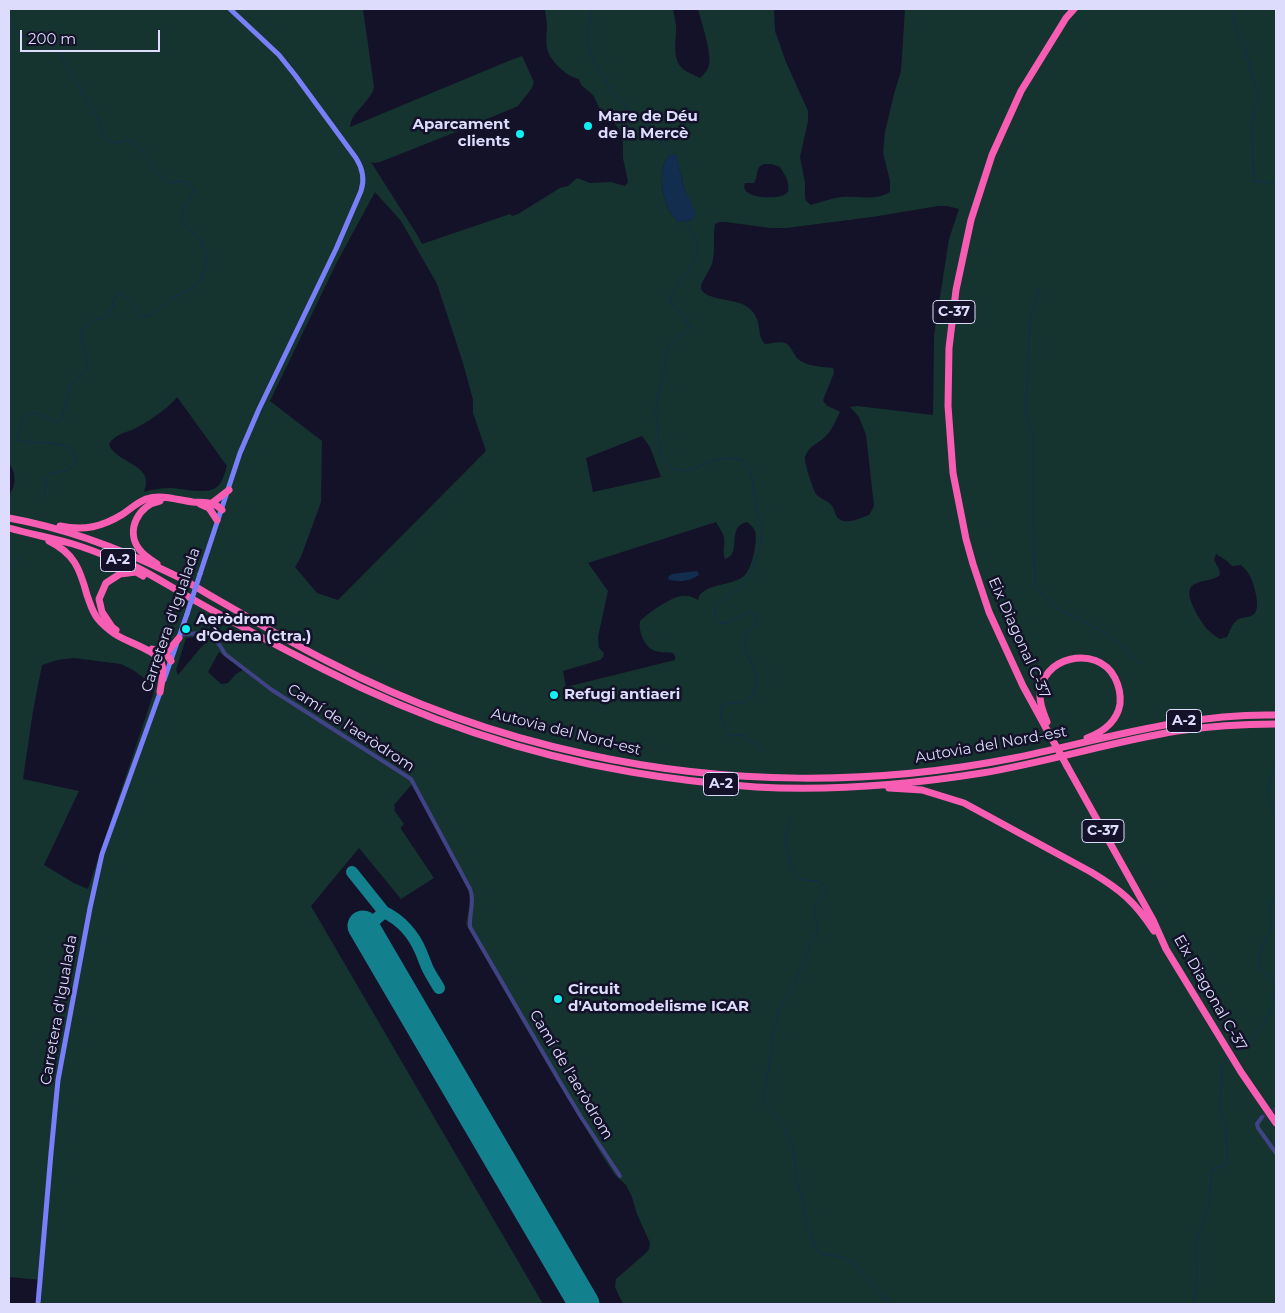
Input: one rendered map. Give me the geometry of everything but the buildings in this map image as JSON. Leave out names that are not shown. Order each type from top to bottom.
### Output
[{"type":"highway","name":"Eix Diagonal C-37","points":[[1074,9],[1066,18],[1021,91],[992,154],[971,220],[956,290],[949,348],[948,406],[953,473],[973,564],[989,612],[1023,686],[1156,926],[1166,949],[1241,1072],[1276,1123]]},
{"type":"highway","points":[[210,505],[229,490]]},
{"type":"highway","points":[[9,514],[74,529],[97,527],[112,521],[146,500],[165,496],[218,506],[222,510]]},
{"type":"highway","points":[[172,574],[138,549],[133,533],[137,518],[142,510],[151,503],[173,498]]},
{"type":"highway","points":[[210,505],[217,520]]},
{"type":"highway","name":"Autovia del Nord-est","points":[[9,518],[64,531],[112,548],[172,574],[326,661],[398,695],[444,713],[544,744],[584,754],[649,766],[691,772],[753,777],[842,778],[890,775],[972,766],[1175,723],[1222,717],[1276,715]]},
{"type":"highway","name":"Autovia del Nord-est","points":[[9,528],[76,545],[135,566],[195,601],[322,668],[372,693],[430,717],[510,744],[594,765],[672,778],[754,787],[866,787],[982,773],[1180,731],[1224,726],[1276,724]]},
{"type":"highway","points":[[35,535],[66,551],[74,561],[82,574],[96,617],[104,626],[116,635],[154,654],[166,655],[171,661]]},
{"type":"highway","points":[[160,692],[162,669],[160,656],[112,627],[102,612],[99,599],[106,583],[120,574],[136,572],[195,601]]},
{"type":"highway","points":[[160,656],[168,651],[180,636]]},
{"type":"highway","points":[[1014,758],[1025,752],[1096,735],[1108,726],[1119,709],[1120,692],[1116,679],[1106,666],[1093,659],[1076,658],[1059,663],[1048,674],[1044,680],[1040,695],[1051,737]]},
{"type":"highway","points":[[866,787],[922,790],[964,802],[1091,872],[1118,889],[1135,904],[1166,949]]},
{"type":"street","name":"Carretera d'Igualada","points":[[38,1304],[58,1080],[102,854],[180,636],[240,454],[259,409],[336,249],[363,183],[362,167],[295,75],[279,55],[230,9]]},
{"type":"street","name":"Camí de l'aeròdrom","points":[[180,636],[197,632],[212,635],[225,654],[272,690],[411,779],[470,889],[473,897],[470,927],[564,1088],[620,1176]]},
{"type":"street","points":[[1262,1117],[1257,1124],[1258,1128],[1276,1153]]},
{"type":"green space","points":[[9,9],[363,9],[374,87],[369,98],[353,117],[350,127],[522,56],[534,82],[532,88],[518,106],[380,162],[371,162],[422,244],[510,214],[512,216],[518,214],[560,188],[568,186],[577,178],[590,183],[611,182],[625,186],[628,182],[623,158],[623,143],[619,129],[603,115],[593,95],[581,85],[579,79],[561,69],[549,54],[547,49],[545,9],[673,9],[676,25],[675,48],[677,59],[684,70],[700,78],[708,69],[710,60],[698,9],[774,9],[775,31],[786,62],[808,111],[808,121],[800,157],[806,201],[811,205],[838,198],[873,197],[890,192],[890,181],[883,153],[885,132],[901,71],[905,9],[1276,9],[1276,1304],[623,1304],[615,1287],[616,1279],[646,1253],[650,1243],[637,1214],[632,1197],[626,1185],[615,1175],[603,1157],[466,924],[471,897],[468,888],[412,784],[394,805],[394,810],[404,824],[401,829],[434,878],[401,899],[359,848],[311,906],[543,1304],[41,1304],[42,1280],[9,1277],[9,495],[15,479],[9,464]],"holes":[[[676,155],[692,220],[679,222],[673,216],[665,200],[662,173],[667,157]],[[764,164],[780,167],[788,182],[788,192],[777,197],[757,196],[747,192],[744,188],[745,183],[754,183],[758,170]],[[375,192],[401,221],[437,284],[463,363],[473,400],[473,413],[486,451],[338,600],[317,593],[295,567],[301,557],[321,502],[322,441],[270,401],[336,264]],[[938,206],[959,209],[949,239],[934,335],[933,415],[857,406],[850,407],[859,417],[866,435],[874,506],[869,515],[854,520],[842,521],[839,519],[830,504],[816,494],[805,460],[809,450],[829,432],[840,412],[828,406],[823,400],[834,373],[833,368],[814,366],[801,361],[785,343],[765,344],[760,335],[757,319],[750,309],[740,303],[710,296],[703,292],[701,288],[713,259],[715,224],[726,222],[770,228],[786,228]],[[177,397],[227,466],[222,481],[215,488],[204,491],[165,488],[144,492],[146,482],[140,469],[119,456],[109,444],[118,436],[136,428],[169,406]],[[642,436],[650,447],[661,477],[593,492],[586,458]],[[716,522],[723,536],[725,559],[733,552],[735,535],[740,525],[747,522],[751,525],[755,531],[756,541],[750,567],[744,576],[732,582],[710,588],[700,595],[698,600],[686,596],[672,599],[640,621],[641,633],[647,645],[655,651],[673,653],[675,660],[566,687],[563,671],[600,660],[603,657],[604,653],[599,648],[598,637],[608,591],[588,563]],[[1216,554],[1232,566],[1241,565],[1251,577],[1257,599],[1257,610],[1255,613],[1249,617],[1237,620],[1227,637],[1220,639],[1201,621],[1191,602],[1189,591],[1194,584],[1220,575],[1214,560]],[[201,637],[206,639],[208,641],[178,675],[176,670],[186,638]],[[219,652],[243,670],[236,674],[228,683],[221,684],[208,672]],[[74,658],[121,664],[144,678],[154,692],[88,889],[44,865],[79,791],[23,779],[42,665],[57,660]]]},
{"type":"water","points":[[676,154],[684,188],[695,212],[692,220],[679,222],[673,216],[665,200],[662,182],[662,173],[667,157]]},
{"type":"water","points":[[696,571],[699,575],[688,580],[676,581],[668,579],[672,574]]},
{"type":"waterway","points":[[591,9],[588,35],[590,53],[612,92],[629,111],[640,117],[654,139],[662,142],[671,155]]},
{"type":"waterway","points":[[1237,9],[1233,15],[1235,29],[1244,46],[1259,96],[1252,122],[1254,181],[1276,183]]},
{"type":"waterway","points":[[9,24],[20,35],[50,44],[59,53],[98,118],[104,137],[110,141],[120,143],[126,140],[132,141],[146,156],[160,176],[171,183],[187,182],[193,188],[192,196],[185,206],[182,222],[200,239],[207,256],[205,270],[200,281],[190,290],[169,299],[152,315],[142,317],[131,301],[122,293],[113,299],[113,306],[108,316],[95,320],[84,327],[81,337],[86,353],[87,368],[69,387],[63,416],[57,423],[43,415],[31,413],[23,418],[19,428],[18,440],[63,445],[73,450],[76,457],[74,465],[67,471],[51,473],[46,479],[45,497]]},
{"type":"waterway","points":[[686,220],[696,241],[696,258],[670,298],[686,319],[689,329],[671,344],[666,352],[656,406],[660,446],[666,464],[676,469],[693,469],[717,460],[731,458],[740,459],[750,470],[755,501],[762,526],[760,545],[753,566],[744,583],[720,602],[716,606],[715,611],[720,623],[726,623],[749,612],[755,615],[757,621],[747,635],[744,645],[757,674],[756,689],[747,700],[721,707],[721,719],[731,736],[743,735],[764,751]]},
{"type":"waterway","points":[[1039,289],[1030,321],[1025,408],[1033,438],[1035,588],[1062,611],[1102,631],[1121,644],[1139,664]]},
{"type":"waterway","points":[[9,568],[21,555]]},
{"type":"waterway","points":[[1276,761],[1267,793],[1276,819]]},
{"type":"waterway","points":[[791,818],[786,829],[787,850],[791,865],[797,876],[801,879],[819,881],[826,891],[815,907],[817,932],[810,943],[807,955],[792,988],[779,1008],[763,1096],[765,1102],[785,1128],[793,1146],[797,1181],[807,1226],[817,1250],[822,1254],[842,1257],[853,1262],[883,1297],[892,1304]]},
{"type":"waterway","points":[[1234,1054],[1248,1044],[1264,1023],[1273,1007],[1275,983],[1261,970],[1258,961],[1262,946],[1271,929],[1270,902],[1276,898]]},
{"type":"waterway","points":[[1194,1304],[1197,1277],[1196,1242],[1209,1205],[1212,1169],[1227,1164],[1226,1127],[1220,1108],[1221,1066],[1229,1059]]},
{"type":"taxiway","points":[[352,872],[384,912],[374,921],[367,932]]},
{"type":"taxiway","points":[[384,912],[396,919],[411,934],[439,988]]},
{"type":"runway","points":[[363,926],[584,1304]]},
{"type":"tunnel","points":[[1262,1117],[1276,1108]]},
{"type":"place","name":"Mare de Déu de la Mercè","points":[[588,126]]},
{"type":"place","name":"Aparcament clients","points":[[520,134]]},
{"type":"place","name":"Aeròdrom d'Òdena (ctra.)","points":[[186,629]]},
{"type":"place","name":"Refugi antiaeri","points":[[554,695]]},
{"type":"place","name":"Circuit d'Automodelisme ICAR","points":[[558,999]]}]
